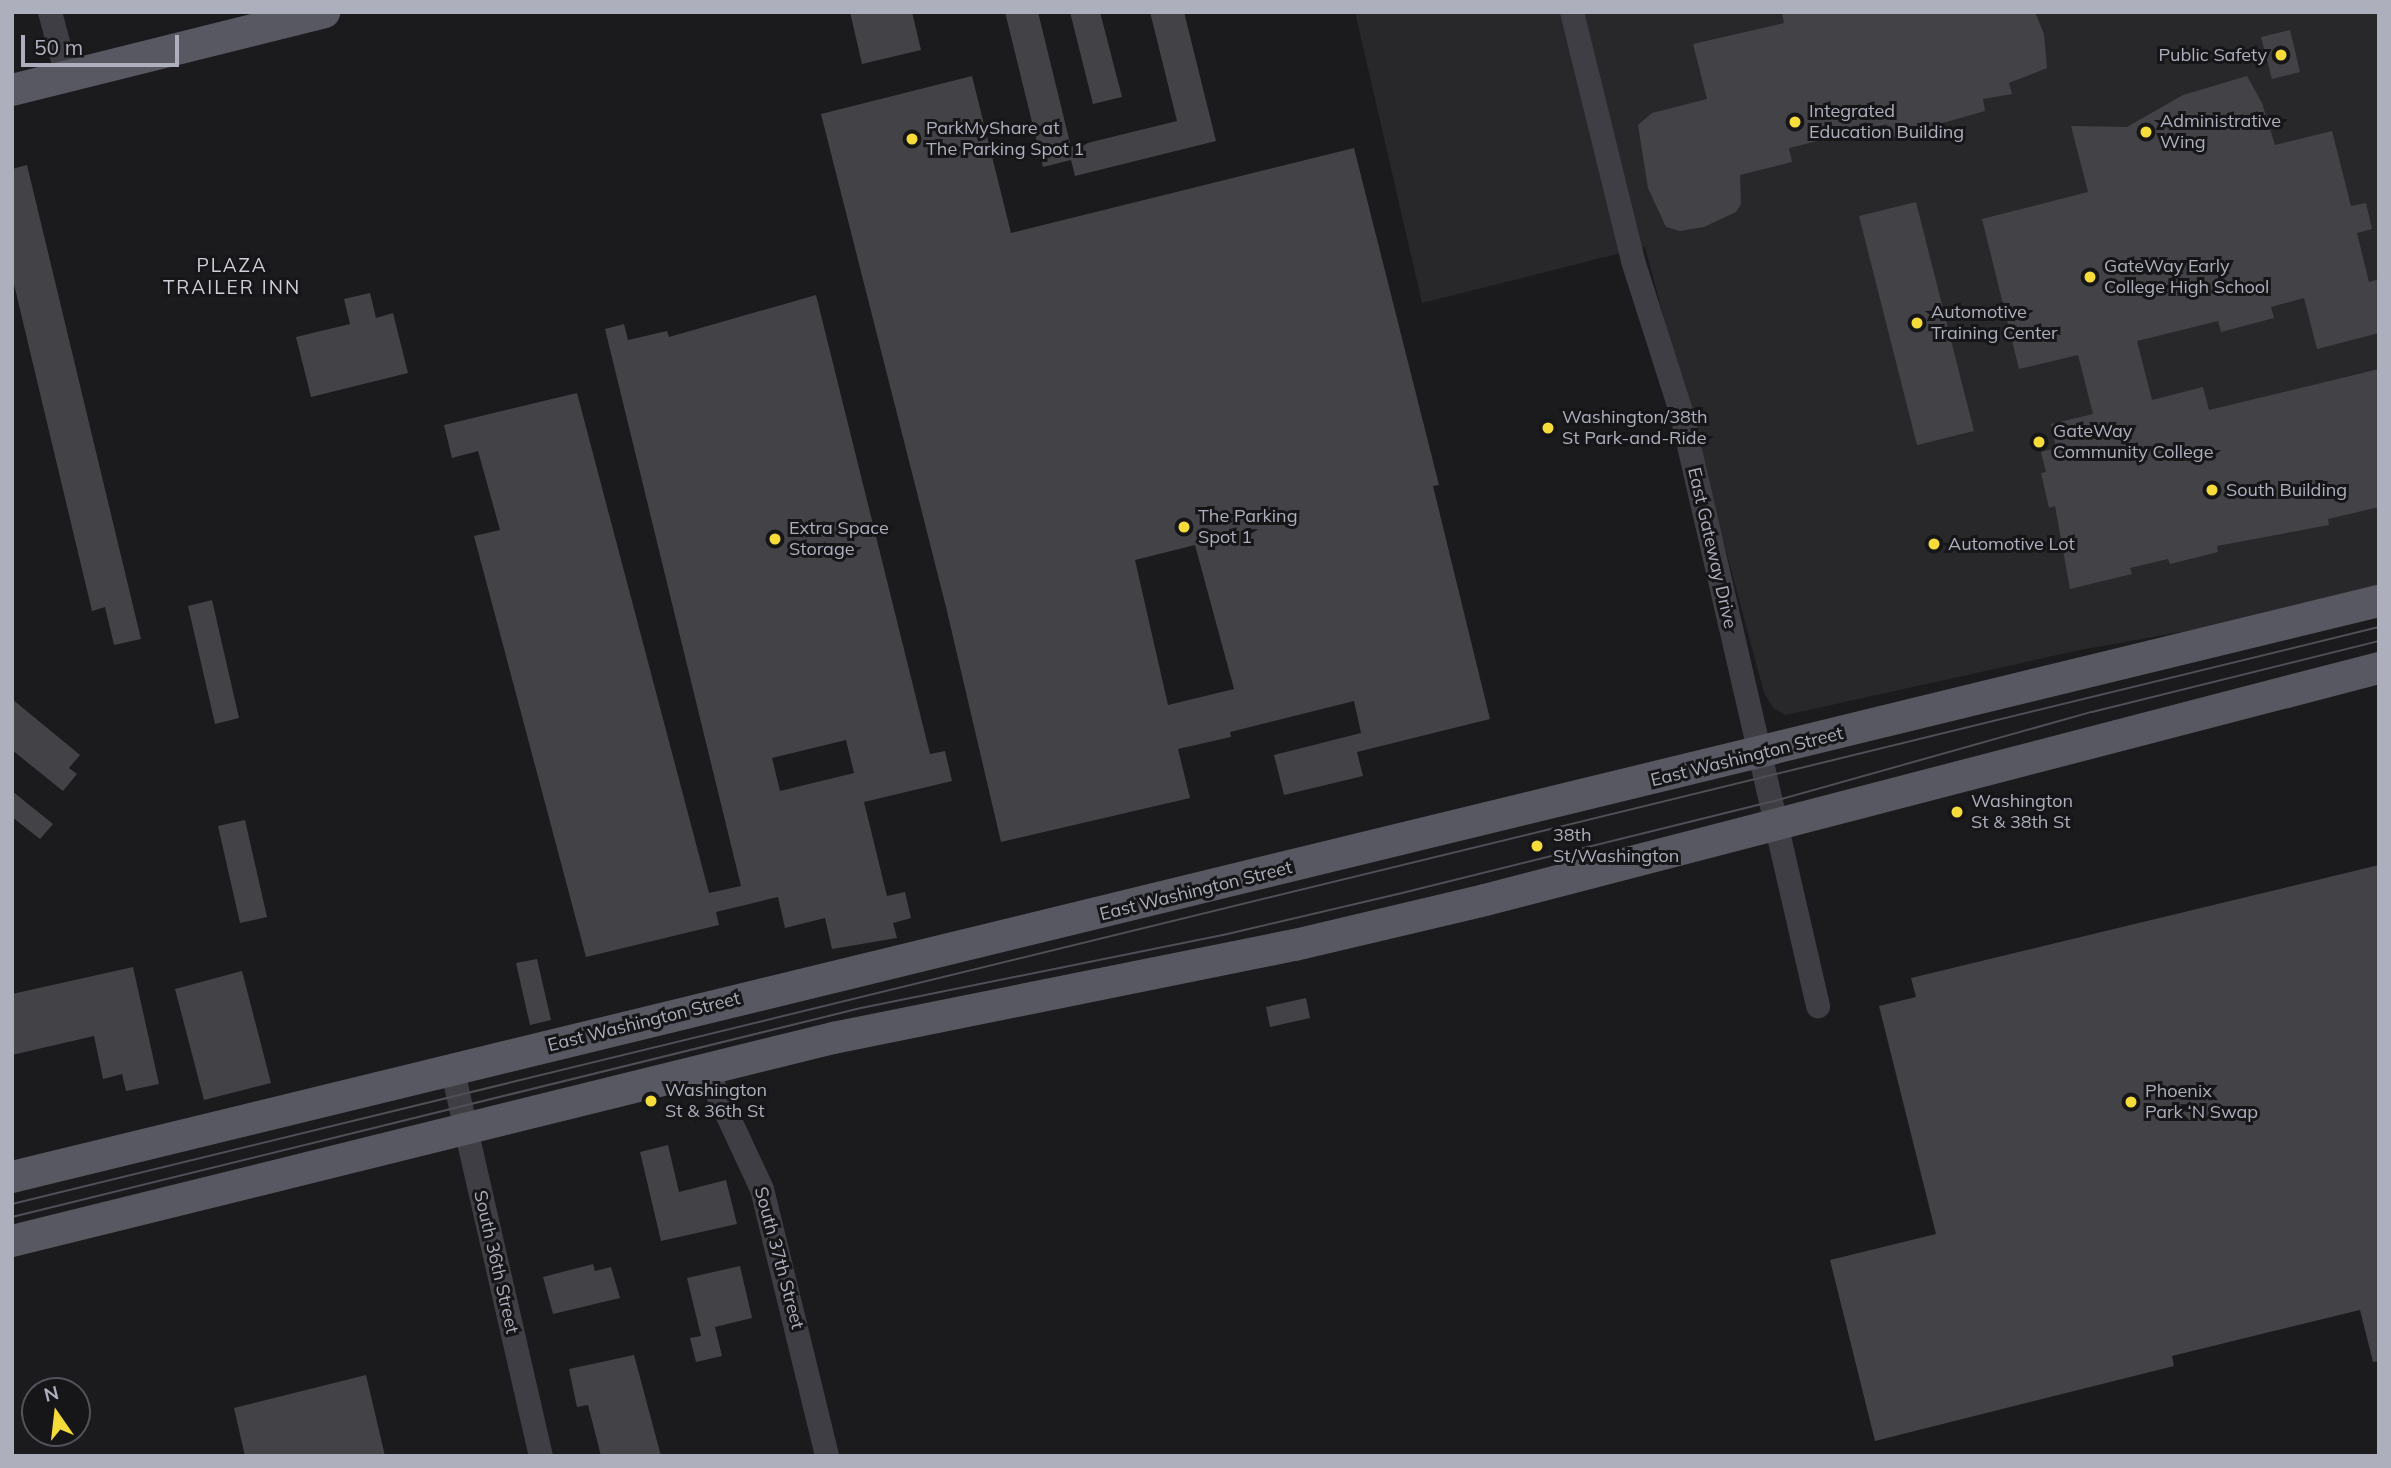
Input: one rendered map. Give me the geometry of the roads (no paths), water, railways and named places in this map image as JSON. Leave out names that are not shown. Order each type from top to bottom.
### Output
[{"type":"main road","points":[[12,90],[324,12]]},
{"type":"main road","name":"East Washington Street","points":[[12,1177],[452,1068],[1760,755],[2379,601]]},
{"type":"main road","points":[[12,1241],[466,1132],[706,1069],[971,1008],[1295,945],[1777,826],[2379,668]]},
{"type":"street","points":[[50,12],[67,76]]},
{"type":"street","name":"East Gateway Drive","points":[[1572,12],[1633,261],[1681,411],[1818,1006]]},
{"type":"street","name":"South 36th Street","points":[[452,1068],[541,1456]]},
{"type":"street","name":"South 37th Street","points":[[706,1069],[762,1189],[827,1456]]},
{"type":"tram line","points":[[12,1204],[2379,627]]},
{"type":"tram line","points":[[12,1217],[861,1008],[1223,935],[1402,893],[1771,802],[2092,712],[2379,641]]},
{"type":"place","name":"Public Safety","points":[[2281,55]]},
{"type":"place","name":"Integrated Education Building","points":[[1795,122]]},
{"type":"place","name":"Administrative Wing","points":[[2146,132]]},
{"type":"place","name":"ParkMyShare at The Parking Spot 1","points":[[912,139]]},
{"type":"place","name":"GateWay Early College High School","points":[[2090,277]]},
{"type":"place","name":"Automotive Training Center","points":[[1917,323]]},
{"type":"place","name":"Washington/38th St Park-and-Ride","points":[[1548,428]]},
{"type":"place","name":"GateWay Community College","points":[[2039,442]]},
{"type":"place","name":"South Building","points":[[2212,490]]},
{"type":"place","name":"The Parking Spot 1","points":[[1184,527]]},
{"type":"place","name":"Extra Space Storage","points":[[775,539]]},
{"type":"place","name":"Automotive Lot","points":[[1934,544]]},
{"type":"place","name":"Washington St & 38th St","points":[[1957,812]]},
{"type":"place","name":"38th St/Washington","points":[[1537,846]]},
{"type":"place","name":"Washington St & 36th St","points":[[651,1101]]},
{"type":"place","name":"Phoenix Park ‘N Swap","points":[[2131,1102]]},
{"type":"district","name":"PLAZA TRAILER INN","points":[[232,277]]}]
